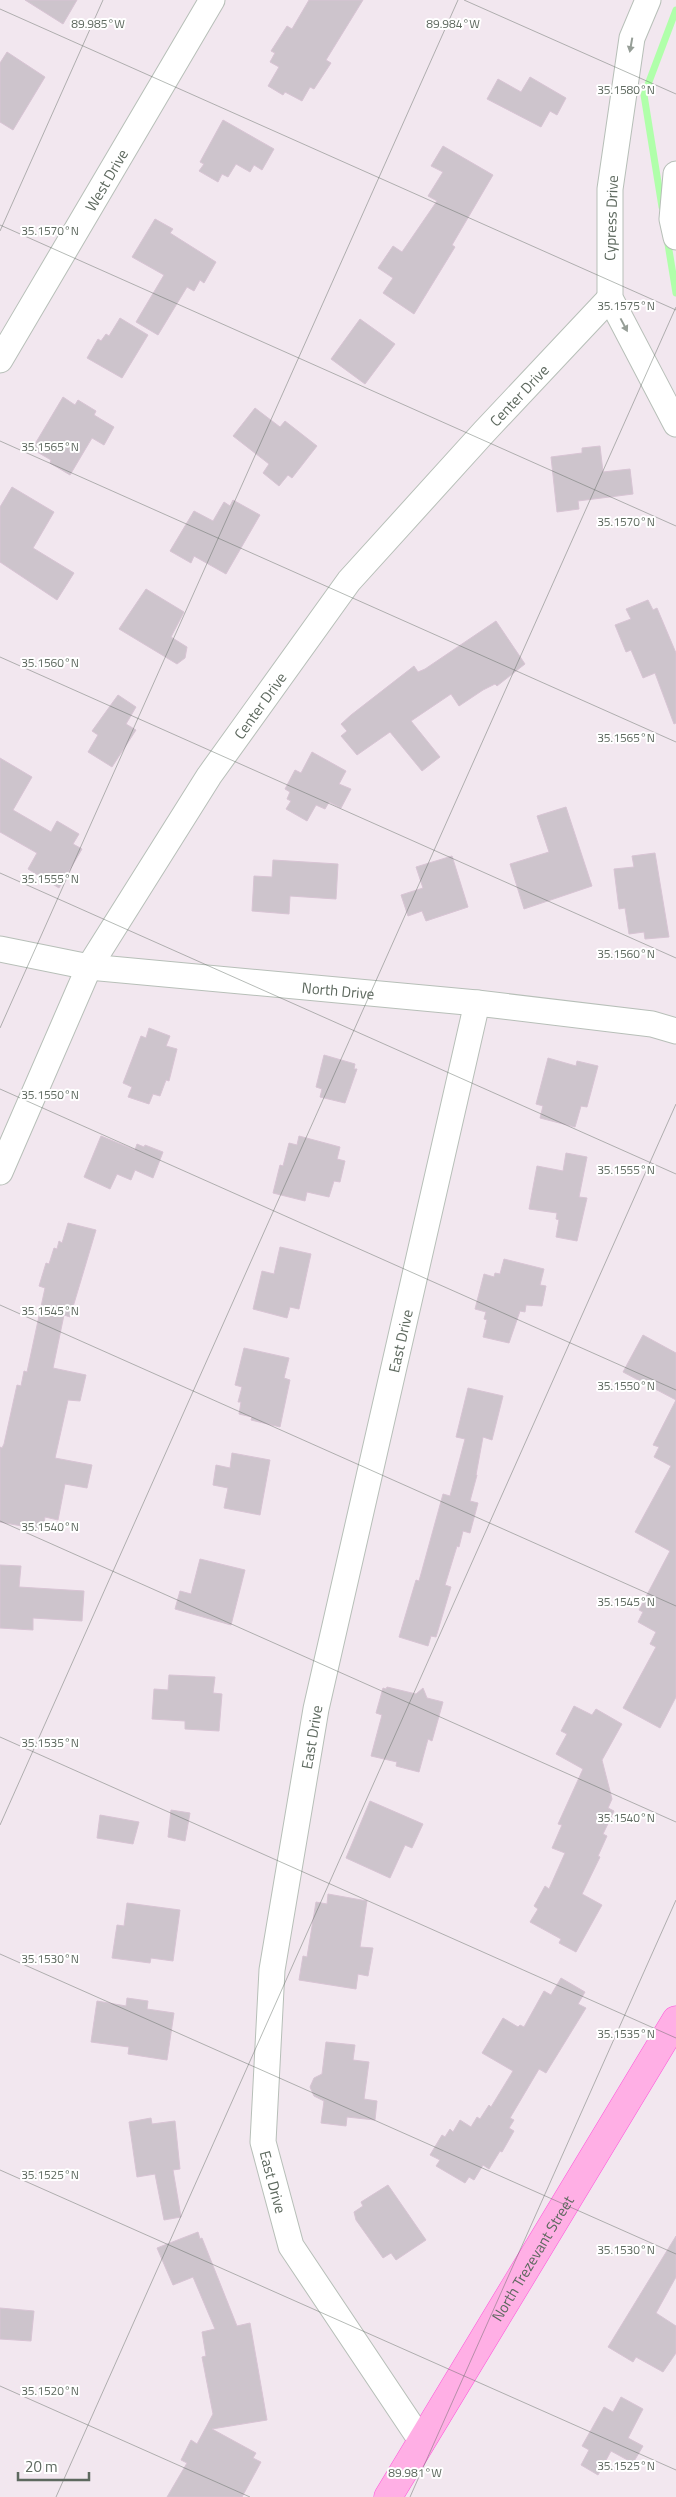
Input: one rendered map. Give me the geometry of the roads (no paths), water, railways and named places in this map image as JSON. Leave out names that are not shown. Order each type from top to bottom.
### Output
[{"type":"main road","name":"North Trezevant Street","points":[[388,2497],[676,2020]]},
{"type":"street","name":"West Drive","points":[[0,360],[212,0]]},
{"type":"street","name":"Cypress Drive","points":[[648,0],[632,38],[610,189],[610,298],[676,424]]},
{"type":"street","points":[[676,174],[672,219],[676,237]]},
{"type":"street","name":"Center Drive","points":[[0,1172],[90,967],[209,776],[350,581],[484,432],[610,298]]},
{"type":"street","name":"North Drive","points":[[0,949],[90,967],[477,1003],[652,1024],[676,1031]]},
{"type":"street","name":"East Drive","points":[[422,2442],[291,2246],[262,2142],[272,1970],[316,1709],[477,1003]]},
{"type":"waterway","points":[[662,207],[644,95],[676,10]]},
{"type":"waterway","points":[[667,238],[676,293]]}]
